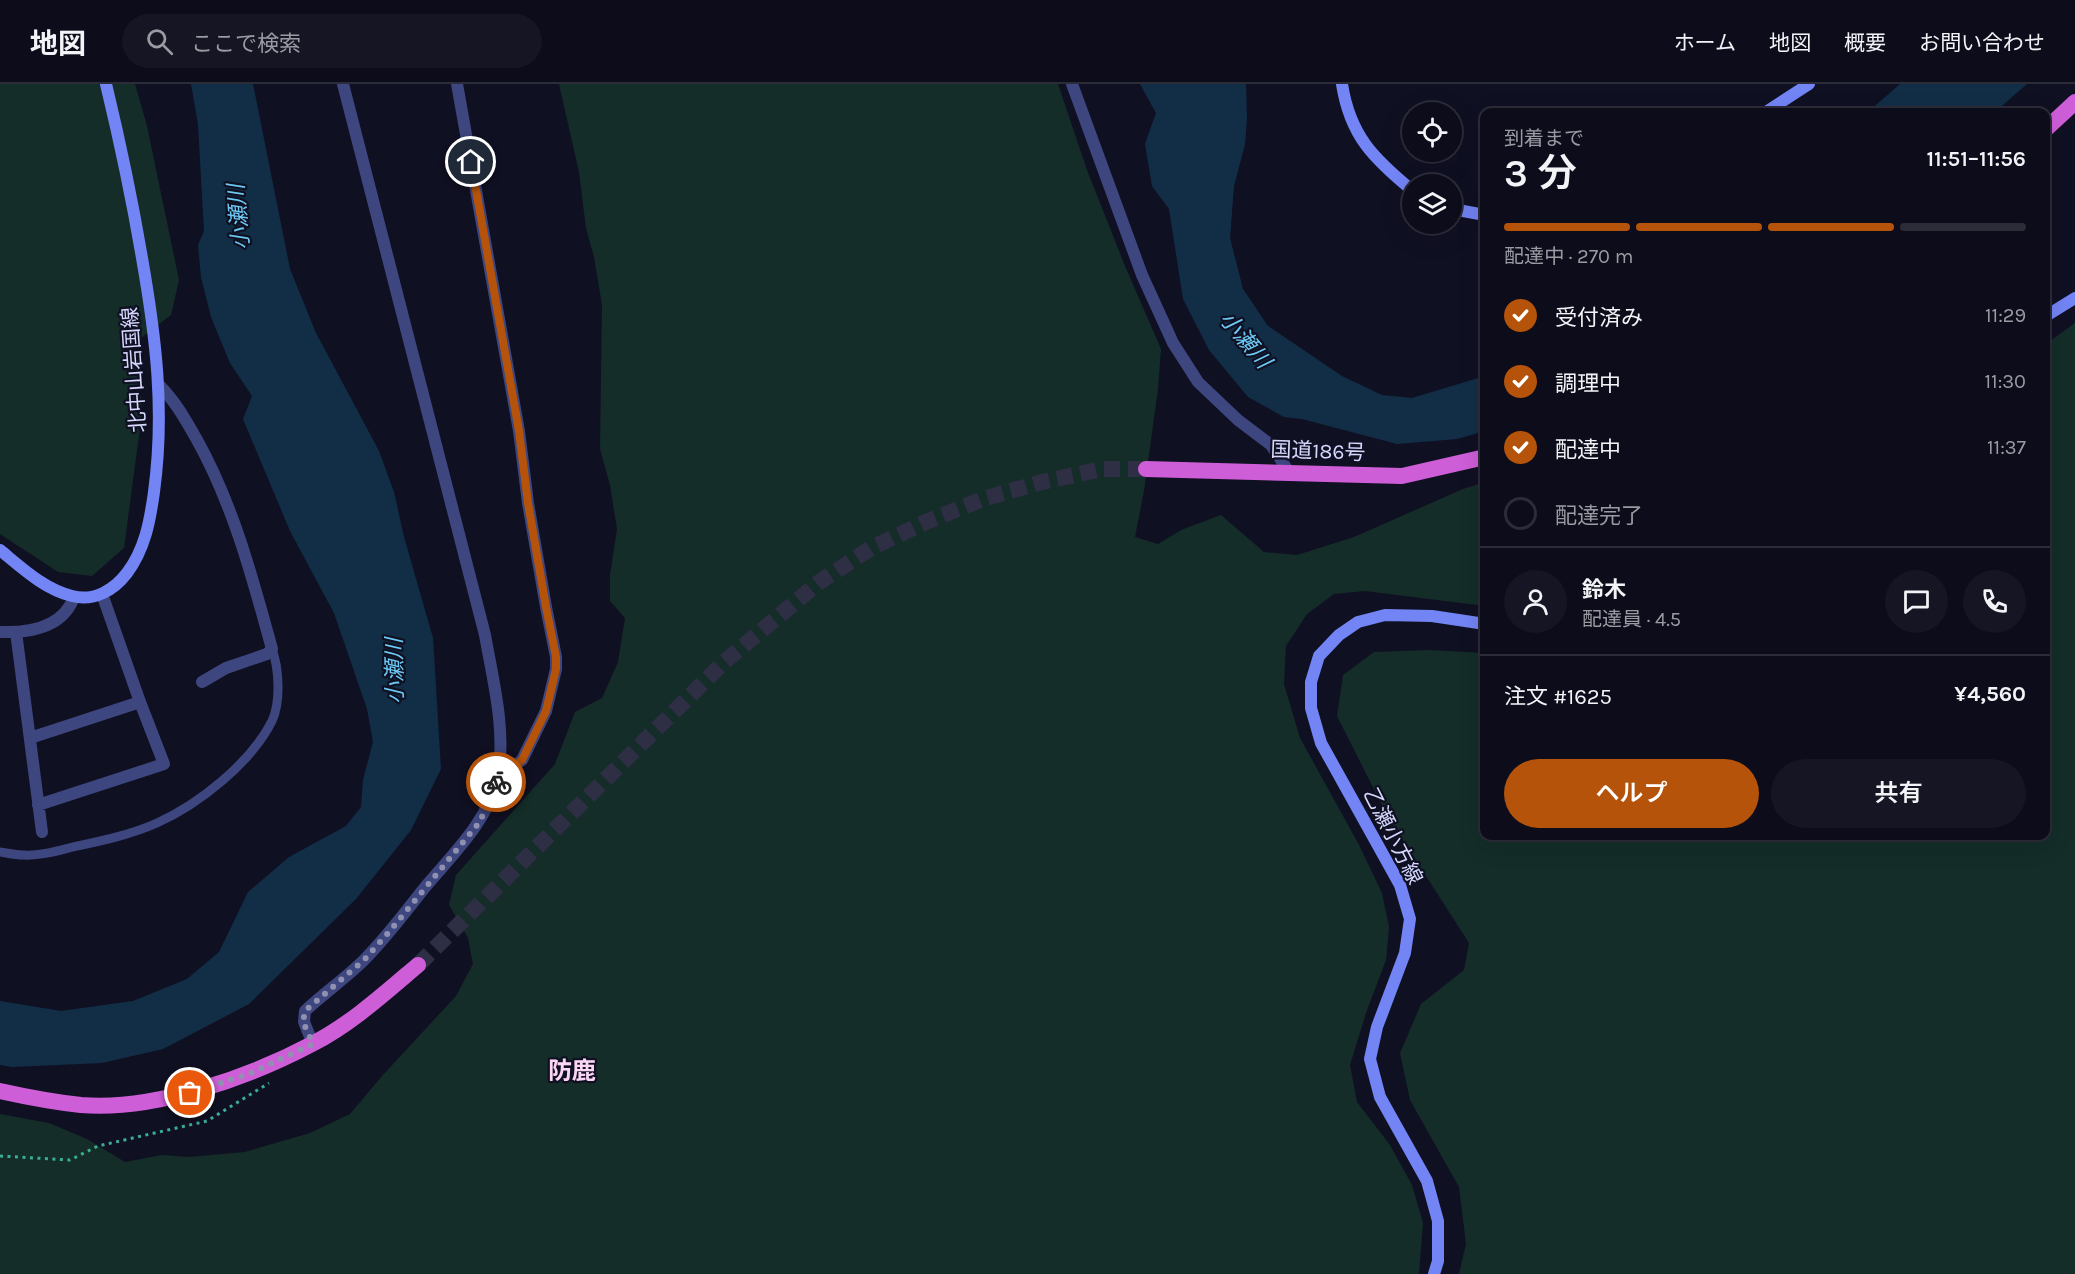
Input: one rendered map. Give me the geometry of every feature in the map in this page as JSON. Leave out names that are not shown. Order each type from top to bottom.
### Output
[{"type":"highway","points":[[2050,125],[2075,102]]},
{"type":"highway","name":"国道186号","points":[[1146,469],[1402,476],[1480,458]]},
{"type":"highway","points":[[0,1091],[83,1105],[138,1103],[190,1093],[251,1073],[313,1044],[364,1010],[418,965]]},
{"type":"main road","name":"北中山岩国線","points":[[102,594],[120,582],[134,564],[144,543],[159,453],[160,386],[151,310],[134,210],[106,84]]},
{"type":"main road","points":[[1342,84],[1352,119],[1363,143],[1384,167],[1402,182]]},
{"type":"main road","points":[[1772,108],[1809,84]]},
{"type":"main road","points":[[1462,211],[1480,213]]},
{"type":"main road","points":[[2050,314],[2075,298]]},
{"type":"main road","points":[[0,550],[33,576],[57,591],[74,597],[89,598],[102,594]]},
{"type":"main road","name":"乙瀬小方線","points":[[1434,1274],[1438,1261],[1438,1221],[1427,1181],[1380,1097],[1370,1059],[1377,1028],[1405,953],[1410,919],[1400,885],[1321,743],[1311,708],[1311,682],[1319,656],[1339,635],[1359,622],[1385,615],[1432,616],[1480,623]]},
{"type":"street","points":[[313,1044],[303,1022],[305,1011],[364,960],[478,824],[490,802],[498,776],[501,742],[498,704],[485,635],[343,84]]},
{"type":"street","points":[[457,84],[519,431],[528,503],[556,657],[556,669],[546,711],[522,760],[498,776]]},
{"type":"street","points":[[1072,84],[1142,275],[1173,343],[1198,382],[1238,420],[1271,445],[1289,472]]},
{"type":"street","points":[[160,386],[179,408],[204,453],[223,495],[242,544],[272,649],[267,654],[226,668],[202,682]]},
{"type":"street","points":[[38,805],[164,764],[102,594]]},
{"type":"street","points":[[0,632],[16,633],[43,628],[71,607],[74,597]]},
{"type":"street","points":[[16,633],[42,832]]},
{"type":"street","points":[[30,738],[140,702]]},
{"type":"lane","points":[[0,852],[23,856],[45,854],[120,836],[158,823],[201,797],[247,757],[273,719],[279,687],[272,649]]},
{"type":"path","points":[[0,1156],[70,1160],[98,1146],[207,1121],[277,1079]]},
{"type":"green space","points":[[0,84],[135,84],[147,126],[179,280],[171,315],[137,341],[142,413],[124,548],[92,576],[58,572],[0,534]]},
{"type":"green space","points":[[559,84],[1058,84],[1087,170],[1161,349],[1144,491],[1135,537],[1158,544],[1181,530],[1221,515],[1264,552],[1297,555],[1354,537],[1480,484],[1480,605],[1365,591],[1334,594],[1307,614],[1286,646],[1284,684],[1300,738],[1358,843],[1382,893],[1389,927],[1386,960],[1350,1065],[1357,1102],[1390,1145],[1412,1185],[1423,1223],[1419,1274],[0,1274],[0,1114],[49,1123],[87,1139],[125,1162],[162,1155],[189,1157],[245,1152],[310,1133],[350,1114],[456,996],[473,964],[468,938],[449,905],[456,875],[555,764],[575,712],[602,698],[618,662],[625,618],[610,601],[610,575],[617,529],[610,485],[600,449],[602,305],[594,257],[586,228],[579,172]]},
{"type":"green space","points":[[2075,323],[2075,1274],[1459,1274],[1466,1244],[1459,1187],[1410,1100],[1400,1053],[1421,1004],[1464,970],[1469,943],[1388,817],[1337,716],[1343,675],[1374,652],[1428,650],[1480,653],[1480,840],[2050,840],[2050,341]]},
{"type":"water","name":"小瀬川","points":[[191,84],[253,84],[290,269],[316,333],[379,451],[394,492],[404,537],[433,638],[441,769],[411,830],[356,899],[249,1004],[163,1049],[102,1063],[12,1067],[0,1065],[0,1001],[61,1011],[133,1001],[187,979],[219,952],[248,892],[289,857],[346,826],[361,807],[363,780],[373,742],[367,709],[334,613],[290,531],[243,419],[252,396],[230,363],[211,317],[201,277],[198,245],[204,231],[198,124]]},
{"type":"water","name":"小瀬川","points":[[1140,84],[1246,84],[1245,144],[1234,186],[1230,238],[1243,289],[1268,326],[1342,376],[1382,395],[1412,398],[1480,378],[1480,432],[1457,439],[1397,444],[1302,419],[1284,417],[1248,397],[1209,350],[1183,299],[1169,209],[1152,186],[1145,144],[1156,113]]},
{"type":"water","points":[[1900,84],[2027,84],[2000,108],[1873,108]]},
{"type":"tunnel","points":[[418,965],[723,663],[818,583],[871,548],[983,499],[1042,482],[1102,469],[1146,469]]},
{"type":"way so far","points":[[190,1093],[251,1073],[313,1044],[303,1022],[305,1011],[364,960],[389,932],[478,824],[490,802],[496,782]]},
{"type":"district","name":"防鹿","points":[[572,1071]]},
{"type":"route","points":[[471,162],[556,657],[556,669],[546,711],[522,760],[498,776],[496,782]]}]
